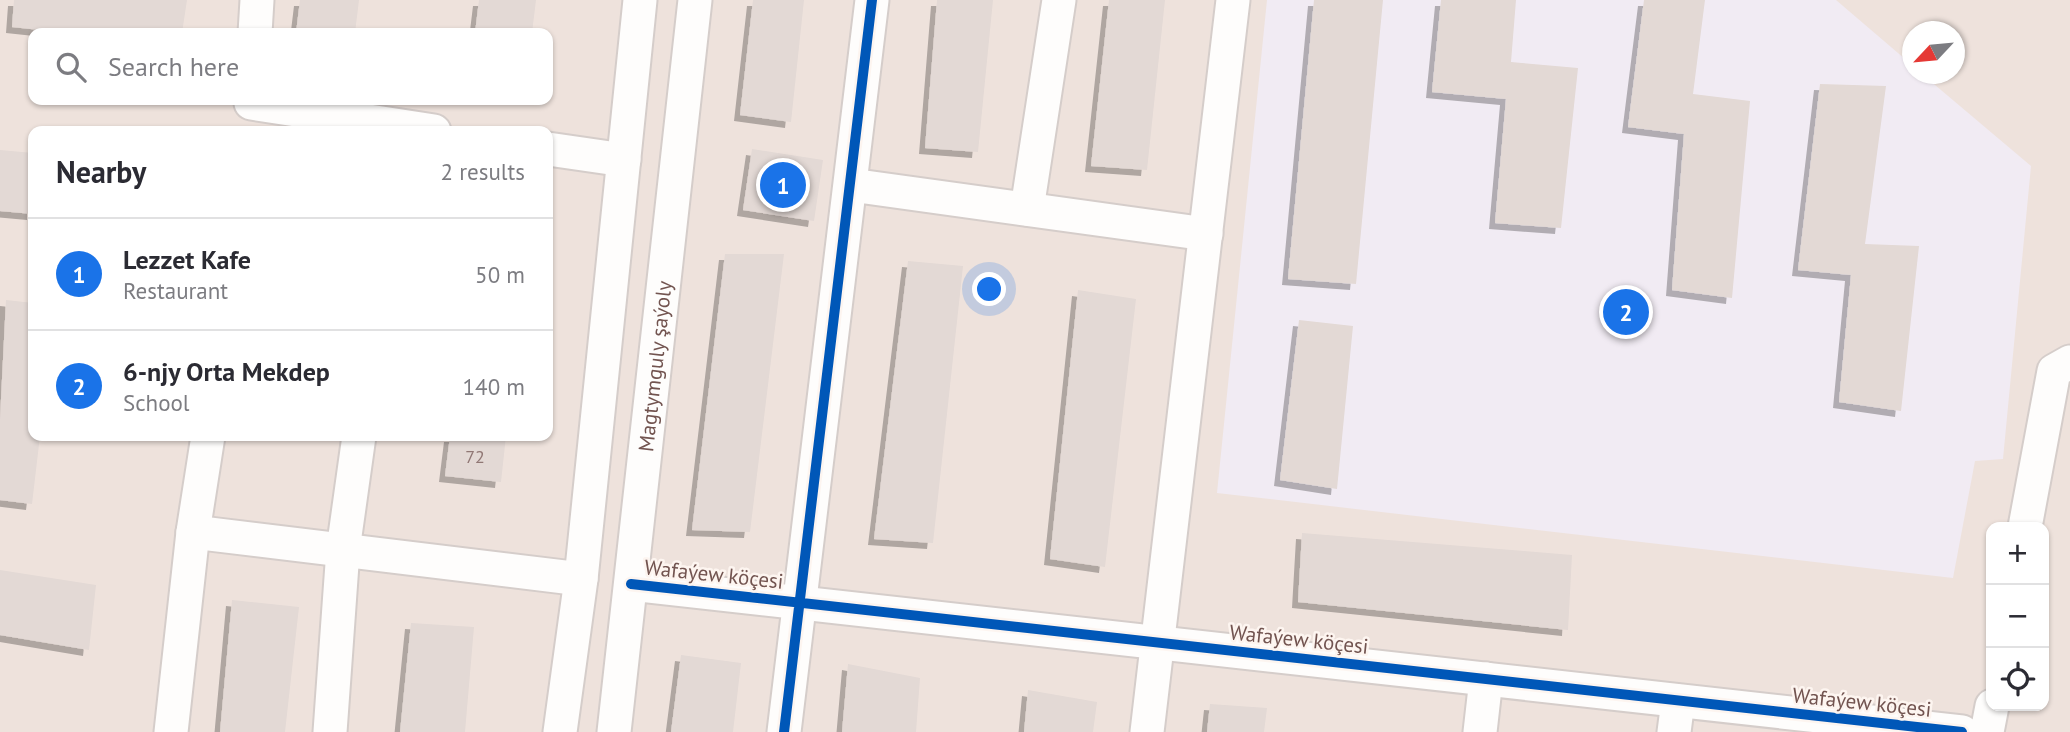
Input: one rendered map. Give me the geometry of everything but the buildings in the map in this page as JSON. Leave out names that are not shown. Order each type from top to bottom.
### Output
[{"type":"street","points":[[255,28],[257,0]]},
{"type":"street","points":[[561,732],[581,579],[640,0]]},
{"type":"street","name":"Magtymguly şaýoly","points":[[614,732],[695,0]]},
{"type":"street","points":[[784,732],[872,0]]},
{"type":"street","points":[[1027,209],[1059,0]]},
{"type":"street","points":[[1147,732],[1233,0]]},
{"type":"street","points":[[249,111],[378,126]]},
{"type":"street","points":[[553,150],[624,160]]},
{"type":"street","points":[[851,185],[1206,234]]},
{"type":"street","points":[[2026,522],[2054,371],[2070,362]]},
{"type":"street","points":[[171,732],[193,532],[207,441]]},
{"type":"street","points":[[330,732],[343,550],[358,441]]},
{"type":"street","points":[[193,532],[581,579]]},
{"type":"street","name":"Wafaýew köçesi","points":[[631,584],[1486,679],[1676,716],[1962,732]]},
{"type":"street","points":[[1480,732],[1486,679]]},
{"type":"street","points":[[1987,732],[1991,711]]},
{"type":"shaded area","points":[[0,0],[2070,0],[2070,732],[0,732]]},
{"type":"shaded area","points":[[1267,0],[1836,0],[1902,56],[1902,84],[1934,84],[2031,166],[2003,459],[1975,461],[1953,578],[1217,493]]},
{"type":"cycle path","points":[[784,732],[872,0]]},
{"type":"cycle path","points":[[631,584],[1962,732]]},
{"type":"place","name":"Lezzet Kafe","points":[[783,185]]},
{"type":"place","name":"6-njy Orta Mekdep","points":[[1626,312]]}]
